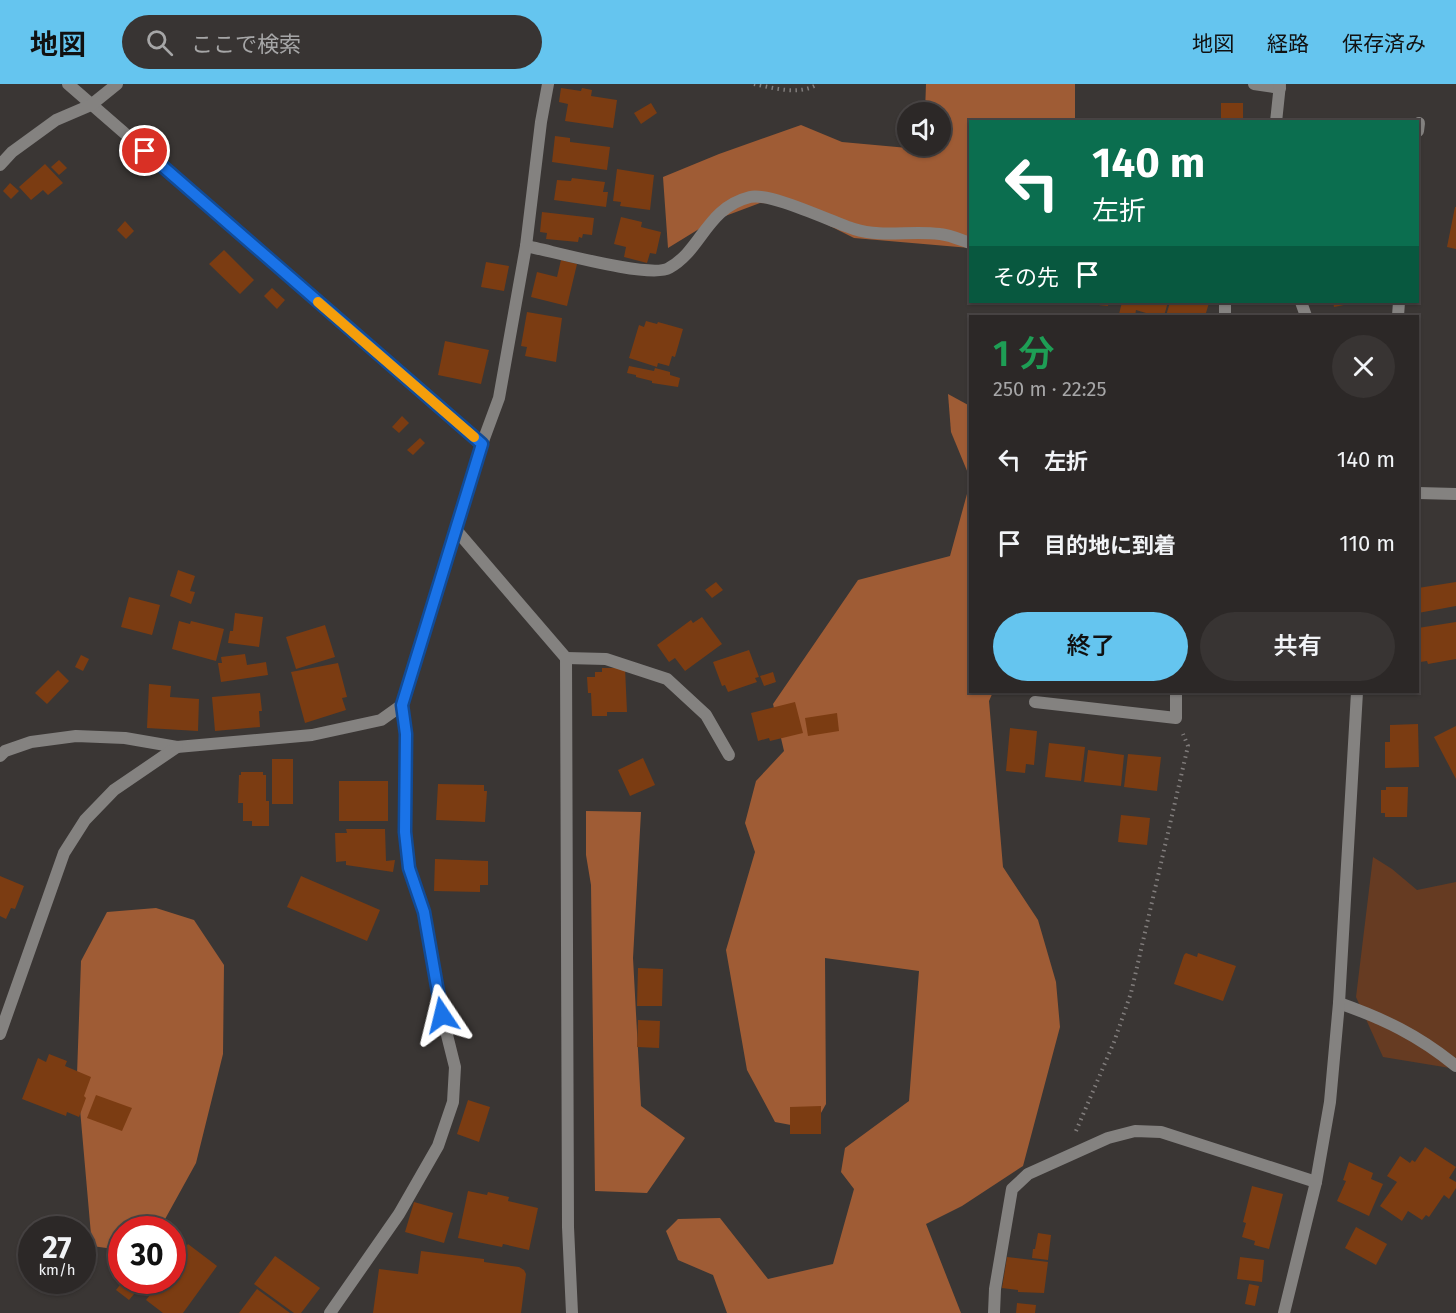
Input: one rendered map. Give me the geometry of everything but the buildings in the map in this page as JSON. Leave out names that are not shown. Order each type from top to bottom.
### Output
[{"type":"street","points":[[69,84],[482,444]]},
{"type":"street","points":[[0,165],[12,152],[56,120],[92,105],[117,84]]},
{"type":"street","points":[[330,1313],[405,1205],[438,1146],[453,1102],[455,1067],[442,1015],[424,912],[409,868],[405,832],[406,734],[402,705],[482,444],[499,398],[526,246],[541,122],[548,84]]},
{"type":"street","points":[[1254,84],[1280,86],[1276,120]]},
{"type":"street","points":[[526,246],[644,271],[668,269],[687,252],[713,218],[730,206],[752,196],[778,201],[873,234],[940,234],[969,243]]},
{"type":"street","points":[[1419,493],[1456,494]]},
{"type":"street","points":[[457,531],[566,658],[568,1227],[572,1313]]},
{"type":"street","points":[[566,658],[606,659],[667,679],[706,715],[729,755]]},
{"type":"street","points":[[1035,702],[1176,718],[1176,693]]},
{"type":"street","points":[[1284,1313],[1316,1182],[1330,1102],[1339,1003],[1357,693]]},
{"type":"street","points":[[0,756],[5,751],[31,742],[76,736],[125,738],[177,747],[312,735],[381,720],[402,705]]},
{"type":"street","points":[[0,1034],[64,853],[85,820],[114,790],[177,747]]},
{"type":"street","points":[[1339,1003],[1382,1018],[1432,1046],[1456,1066]]},
{"type":"street","points":[[994,1313],[995,1289],[1012,1189],[1028,1174],[1108,1138],[1135,1131],[1161,1132],[1316,1182]]},
{"type":"path","points":[[754,84],[789,90],[812,88],[818,84]]},
{"type":"path","points":[[1074,1153],[1074,1134],[1114,1042],[1134,982],[1188,746],[1176,718]]},
{"type":"shaded area","points":[[926,84],[1075,84],[1075,120],[969,120],[969,248],[854,238],[786,204],[760,203],[712,221],[668,248],[663,177],[801,125],[842,142],[897,147],[897,156],[951,156],[951,102],[925,102]]},
{"type":"shaded area","points":[[948,394],[969,405],[969,476],[951,432]]},
{"type":"shaded area","points":[[969,487],[969,693],[993,693],[989,701],[1003,867],[1038,920],[1056,982],[1060,1027],[1023,1166],[962,1206],[926,1224],[961,1313],[727,1313],[713,1275],[678,1260],[666,1231],[678,1219],[720,1218],[768,1279],[833,1264],[854,1189],[841,1172],[845,1148],[909,1101],[919,971],[825,958],[826,1104],[812,1129],[775,1122],[747,1070],[726,950],[755,852],[745,823],[756,781],[784,751],[773,704],[858,580],[950,556]]},
{"type":"shaded area","points":[[586,811],[641,812],[633,958],[641,1106],[685,1138],[647,1193],[595,1191],[591,885],[586,855]]},
{"type":"shaded area","points":[[1373,857],[1392,869],[1417,890],[1456,882],[1456,1069],[1383,1057],[1356,997]]},
{"type":"shaded area","points":[[156,908],[194,920],[224,965],[223,1054],[196,1163],[167,1216],[108,1216],[108,1248],[96,1247],[96,1216],[89,1216],[77,1075],[81,961],[107,912]]},
{"type":"slow traffic","points":[[318,302],[474,437]]},
{"type":"route","points":[[145,151],[482,444],[402,705],[406,734],[405,832],[409,868],[424,912],[442,1015]]}]
